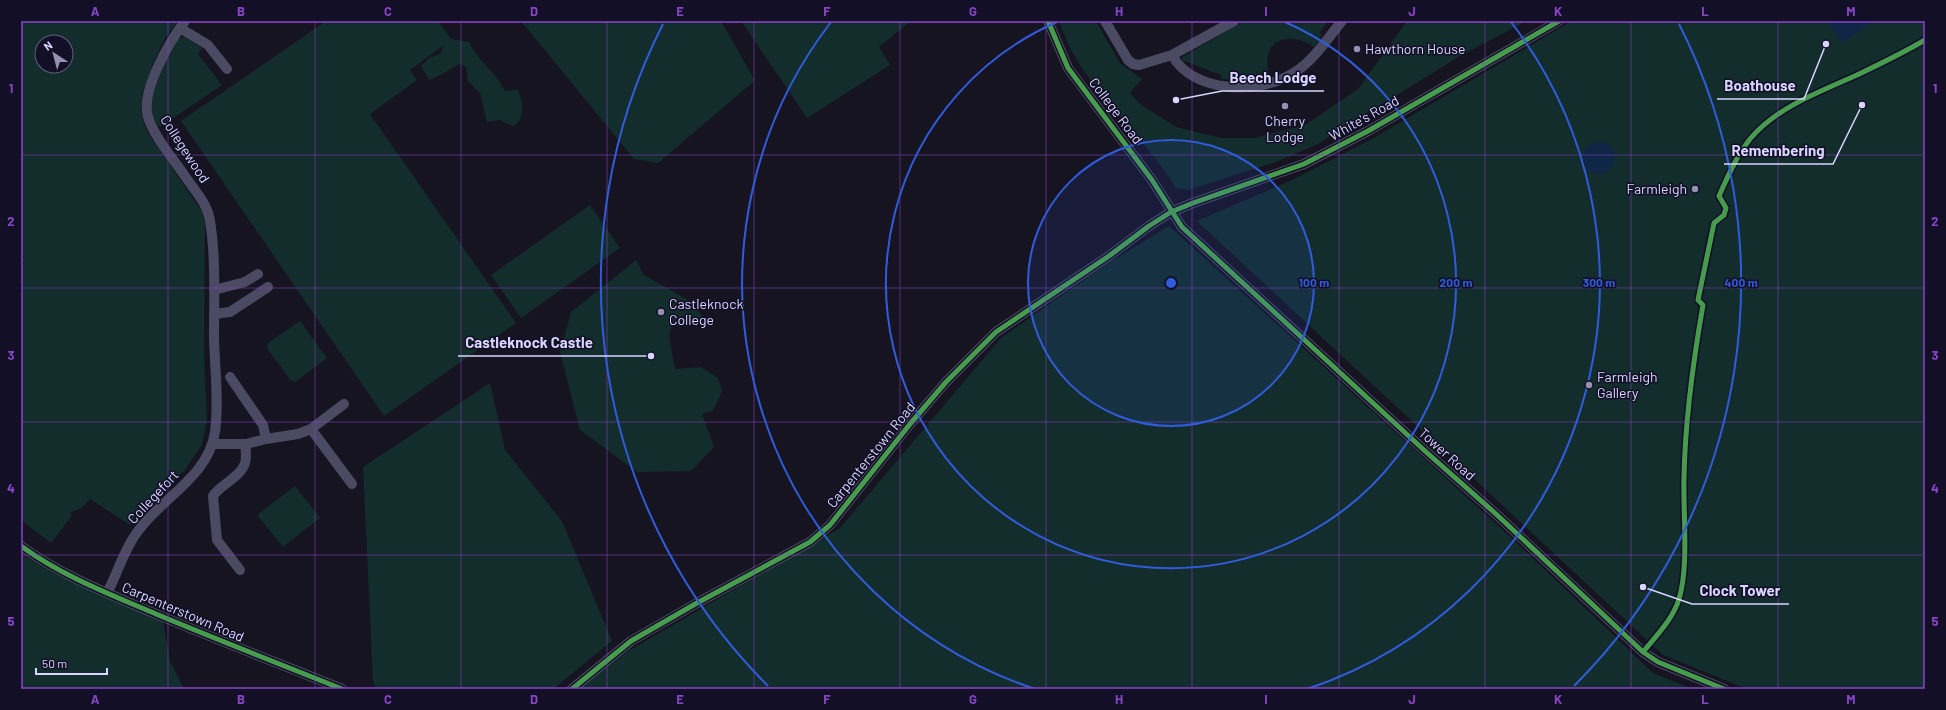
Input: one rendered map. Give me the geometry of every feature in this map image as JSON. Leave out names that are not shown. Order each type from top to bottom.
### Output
[{"type":"street","name":"College Road","points":[[1048,21],[1068,68],[1152,180],[1171,212]]},
{"type":"street","points":[[1105,21],[1128,60],[1133,64],[1139,65],[1172,55],[1230,22]]},
{"type":"street","points":[[1172,55],[1177,65],[1190,74],[1215,86],[1258,87],[1281,80],[1295,72],[1311,59],[1342,21]]},
{"type":"street","name":"White's Road","points":[[1171,212],[1304,164],[1368,131],[1559,21]]},
{"type":"street","points":[[183,24],[208,45],[227,69]]},
{"type":"street","name":"Collegewood","points":[[183,24],[152,80],[147,99],[147,115],[156,133],[204,203]]},
{"type":"street","name":"Collegefort","points":[[107,593],[126,549],[142,526],[200,468],[209,454],[212,444],[216,414],[214,290],[210,220],[204,203]]},
{"type":"street","name":"Carpenterstown Road","points":[[572,689],[631,641],[697,603],[810,542],[830,525],[910,424],[946,382],[996,332],[1109,256],[1171,212]]},
{"type":"street","name":"Tower Road","points":[[1171,212],[1182,227],[1496,514],[1643,652],[1658,662],[1724,689]]},
{"type":"street","points":[[214,290],[245,282],[258,274]]},
{"type":"street","points":[[214,314],[230,312],[268,287]]},
{"type":"street","points":[[230,377],[263,425],[266,439]]},
{"type":"street","points":[[212,444],[246,444],[298,434],[311,429],[344,404]]},
{"type":"street","points":[[311,429],[352,484]]},
{"type":"street","points":[[240,570],[217,540],[213,496],[219,488],[240,472],[246,463],[246,444]]},
{"type":"street","name":"Carpenterstown Road","points":[[21,546],[60,572],[107,593],[261,658],[342,689]]},
{"type":"green space","points":[[21,21],[178,21],[165,38],[153,63],[142,95],[141,112],[146,130],[205,216],[204,354],[207,421],[202,445],[184,471],[143,507],[130,525],[90,499],[80,509],[71,512],[71,517],[51,543],[21,520],[21,262],[27,266],[21,260]]},
{"type":"green space","points":[[326,21],[438,21],[451,39],[469,42],[477,55],[505,91],[518,90],[522,104],[522,114],[514,126],[499,120],[487,122],[480,93],[468,81],[466,67],[460,64],[429,80],[421,66],[429,58],[440,54],[444,45],[410,70],[417,80],[370,114],[516,323],[384,416],[181,121]]},
{"type":"green space","points":[[521,21],[721,21],[754,79],[753,82],[658,163],[634,159]]},
{"type":"green space","points":[[741,21],[911,21],[879,47],[890,65],[807,118]]},
{"type":"green space","points":[[1059,21],[1096,21],[1120,63],[1142,79],[1130,93],[1140,104],[1176,127],[1222,138],[1255,138],[1305,125],[1358,89],[1407,21],[1527,21],[1460,56],[1318,144],[1276,162],[1188,190],[1176,188],[1146,147],[1096,88],[1081,67],[1069,45]]},
{"type":"green space","points":[[1244,21],[1328,21],[1320,32],[1322,35],[1314,47],[1308,43],[1295,39],[1282,40],[1276,43],[1271,48],[1267,56],[1269,74],[1243,77],[1243,80],[1221,79],[1221,75],[1182,60],[1182,57]]},
{"type":"green space","name":"Farmleigh","points":[[1572,21],[1925,21],[1925,689],[1747,689],[1663,655],[1197,221],[1290,181],[1372,139]]},
{"type":"green space","points":[[185,37],[202,48],[198,54],[222,85],[160,127],[153,118],[151,108],[152,98],[159,77],[179,38]]},
{"type":"green space","points":[[590,205],[620,248],[521,318],[491,275]]},
{"type":"green space","points":[[1169,226],[1517,543],[1653,673],[1692,689],[577,689],[630,650],[840,528],[1001,338],[1104,266]]},
{"type":"green space","points":[[636,260],[644,275],[693,303],[705,320],[673,322],[669,336],[675,369],[701,367],[718,378],[722,391],[713,411],[702,414],[714,447],[691,471],[637,472],[580,430],[560,352],[571,312]]},
{"type":"green space","points":[[300,321],[327,358],[295,382],[291,381],[267,348],[268,343]]},
{"type":"green space","points":[[490,383],[505,450],[562,521],[612,641],[553,689],[376,689],[373,681],[363,467]]},
{"type":"green space","points":[[295,486],[320,518],[283,547],[257,515]]},
{"type":"green space","points":[[21,554],[59,576],[163,622],[170,661],[184,689],[21,689]]},
{"type":"water","points":[[1829,21],[1874,21],[1842,42]]},
{"type":"water","points":[[1596,142],[1602,142],[1611,146],[1615,158],[1611,170],[1602,174],[1596,174],[1587,170],[1583,161],[1583,155],[1587,146]]},
{"type":"cycle path","points":[[1048,21],[1068,68],[1152,180],[1182,227],[1425,451],[1496,514],[1643,652],[1658,662],[1724,689]]},
{"type":"cycle path","points":[[572,689],[631,641],[697,603],[810,542],[830,525],[910,424],[946,382],[996,332],[1109,256],[1149,226],[1171,212],[1193,203],[1304,164],[1368,131],[1559,21]]},
{"type":"cycle path","points":[[1643,652],[1664,627],[1673,613],[1679,599],[1682,586],[1685,556],[1684,478],[1686,435],[1693,369],[1703,305],[1698,300],[1714,223],[1724,215],[1726,208],[1719,196],[1736,160],[1745,146],[1750,139],[1773,118],[1799,101],[1874,67],[1925,40]]},
{"type":"cycle path","points":[[21,546],[69,575],[103,592],[342,689]]},
{"type":"place","name":"Boathouse","points":[[1826,44]]},
{"type":"place","name":"Hawthorn House","points":[[1357,49]]},
{"type":"place","name":"Beech Lodge","points":[[1176,100]]},
{"type":"place","name":"Remembering","points":[[1862,105]]},
{"type":"place","name":"Cherry Lodge","points":[[1285,106]]},
{"type":"place","name":"Farmleigh","points":[[1695,189]]},
{"type":"place","name":"Castleknock College","points":[[661,312]]},
{"type":"place","name":"Castleknock Castle","points":[[651,356]]},
{"type":"place","name":"Farmleigh Gallery","points":[[1589,385]]},
{"type":"place","name":"Clock Tower","points":[[1643,587]]}]
